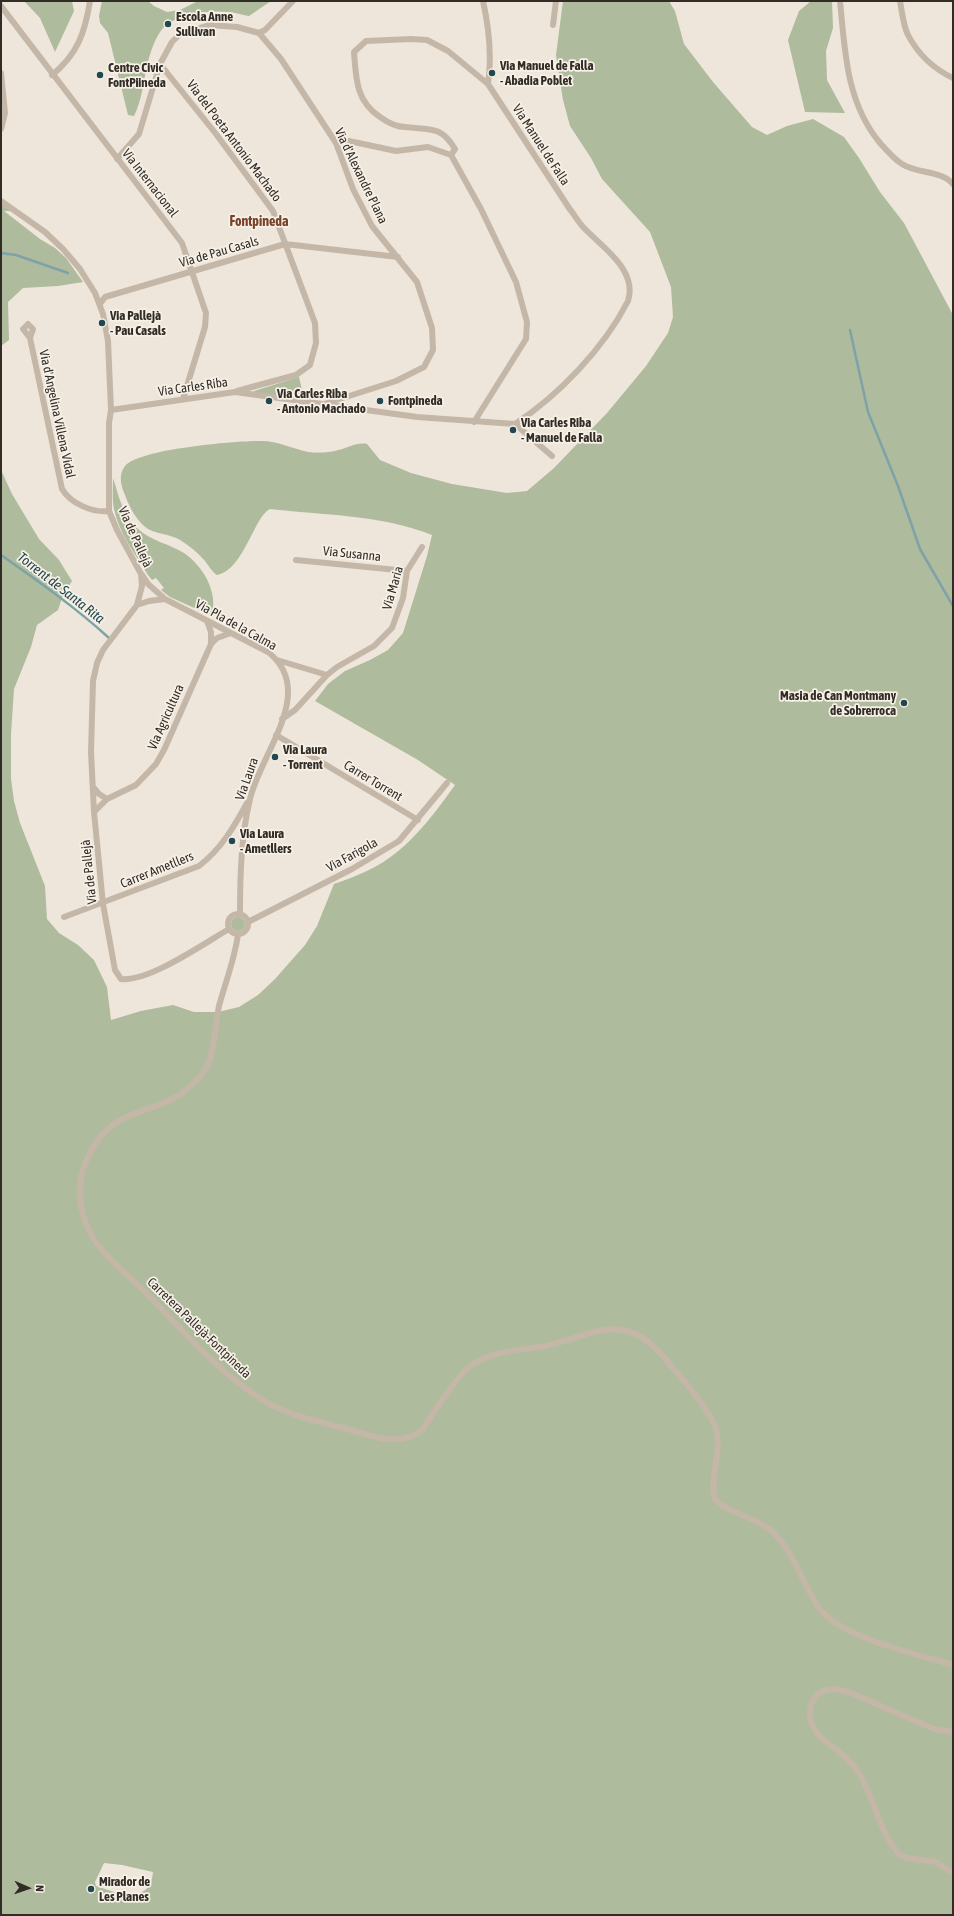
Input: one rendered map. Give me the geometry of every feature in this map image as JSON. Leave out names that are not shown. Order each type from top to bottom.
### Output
[{"type":"street","points":[[52,74],[65,65],[78,46],[87,22],[90,1]]},
{"type":"street","points":[[117,159],[139,134],[160,64],[166,50],[179,35],[209,25],[237,27],[259,33],[264,30],[293,1]]},
{"type":"street","points":[[483,1],[488,29],[490,73],[488,84]]},
{"type":"street","points":[[553,25],[556,1]]},
{"type":"street","points":[[840,1],[848,78],[852,92],[867,125],[888,152],[903,165],[913,170],[946,178],[953,184]]},
{"type":"street","points":[[900,1],[908,34],[927,61],[953,78]]},
{"type":"street","name":"Via Internacional","points":[[1,6],[182,243],[206,313],[205,327],[183,399]]},
{"type":"street","name":"Via d'Alexandre Plana","points":[[259,33],[281,59],[336,143],[353,189],[372,226],[417,282],[432,328],[434,350],[424,367],[396,381],[324,404]]},
{"type":"street","name":"Via Manuel de Falla","points":[[451,155],[454,149],[448,138],[438,130],[403,127],[386,122],[370,110],[360,97],[354,52],[366,41],[411,39],[427,40],[448,51],[488,84],[569,208],[583,227],[616,259],[625,275],[630,290],[628,301],[604,340],[562,386],[531,414],[515,424]]},
{"type":"street","name":"Via del Poeta Antonio Machado","points":[[160,64],[216,134],[273,211],[315,323],[316,343],[310,365],[296,375],[235,392]]},
{"type":"street","points":[[1,73],[5,113],[1,129]]},
{"type":"street","points":[[336,143],[349,141],[396,151],[428,148],[451,155],[481,209],[516,282],[528,322],[526,339],[474,422]]},
{"type":"street","name":"Via de Pallejà","points":[[1,201],[45,232],[63,249],[80,269],[100,304],[108,341],[111,410],[109,423],[110,511],[117,530],[141,574],[141,591],[138,605],[103,650],[94,672],[91,752],[94,812],[103,904],[115,970],[121,979],[136,979],[162,968],[229,929]]},
{"type":"street","name":"Via de Pau Casals","points":[[100,304],[105,296],[285,244],[398,257]]},
{"type":"street","name":"Via d'Angelina Villena Vidal","points":[[30,338],[62,489],[71,499],[94,511],[110,511]]},
{"type":"street","name":"Via Carles Riba","points":[[111,410],[235,392],[260,397],[417,417],[515,424]]},
{"type":"street","points":[[515,424],[552,456]]},
{"type":"street","name":"Via Maria","points":[[282,719],[295,710],[327,675],[337,667],[374,646],[392,628],[403,598],[407,571],[422,547]]},
{"type":"street","name":"Via Susanna","points":[[296,560],[407,571]]},
{"type":"street","name":"Via Pla de la Calma","points":[[141,574],[148,584],[166,599],[268,652],[277,660],[287,680],[287,702]]},
{"type":"street","points":[[138,605],[149,601],[166,599]]},
{"type":"street","name":"Via Agricultura","points":[[94,812],[107,799],[136,785],[156,764],[178,721],[211,644],[212,632],[207,620]]},
{"type":"street","points":[[211,644],[217,638],[231,633]]},
{"type":"street","points":[[277,660],[327,675]]},
{"type":"street","name":"Via Laura","points":[[240,914],[244,838],[250,796],[276,735],[287,702]]},
{"type":"street","name":"Carrer Torrent","points":[[276,735],[418,820]]},
{"type":"street","name":"Via Farigola","points":[[248,922],[352,869],[399,841],[418,820],[447,783]]},
{"type":"street","points":[[93,787],[99,794],[107,799]]},
{"type":"street","name":"Carrer Ametllers","points":[[64,917],[103,904],[199,866],[209,858],[234,827],[250,796]]},
{"type":"street","points":[[240,914],[246,918],[248,922],[246,931],[238,934],[232,933],[229,929],[229,919],[233,915],[240,914]]},
{"type":"street","name":"Carretera Pallejà-Fontpineda","points":[[238,934],[217,1016],[210,1058],[203,1072],[194,1083],[172,1099],[126,1116],[111,1125],[99,1138],[84,1164],[80,1180],[81,1205],[86,1223],[94,1240],[112,1260],[207,1355],[241,1386],[287,1413],[384,1439],[404,1439],[414,1436],[422,1430],[465,1371],[470,1366],[486,1358],[512,1351],[557,1344],[602,1330],[617,1329],[641,1336],[658,1351],[703,1405],[716,1426],[718,1453],[712,1489],[714,1498],[724,1506],[760,1523],[779,1538],[824,1614],[843,1628],[866,1638],[953,1665]]},
{"type":"street","points":[[953,1732],[934,1729],[851,1693],[837,1689],[825,1691],[818,1695],[813,1700],[810,1708],[811,1721],[817,1735],[849,1761],[859,1773],[898,1853],[906,1858],[936,1862],[953,1873]]},
{"type":"green space","points":[[24,1],[72,1],[74,11],[55,52],[40,18]]},
{"type":"green space","points":[[102,1],[148,1],[154,6],[167,12],[180,10],[198,1],[271,1],[249,16],[221,11],[206,12],[182,17],[165,26],[152,49],[141,98],[134,116],[128,115],[108,33],[100,23],[99,16]]},
{"type":"green space","points":[[563,1],[669,1],[675,11],[684,44],[713,82],[752,127],[767,135],[787,126],[813,119],[844,137],[880,192],[904,223],[953,315],[953,1915],[1,1915],[1,470],[12,494],[39,539],[59,560],[72,581],[63,595],[58,610],[37,625],[31,647],[14,689],[11,734],[11,779],[14,801],[20,823],[45,886],[47,919],[59,933],[78,945],[94,960],[107,987],[111,1020],[141,1011],[173,1005],[194,1012],[218,1012],[239,1007],[258,995],[275,979],[305,945],[317,926],[334,884],[371,869],[396,853],[428,821],[455,785],[418,760],[315,701],[328,684],[345,671],[388,650],[403,633],[432,535],[393,523],[352,517],[270,509],[264,514],[234,564],[226,571],[217,575],[212,571],[200,555],[184,542],[171,536],[152,531],[141,523],[128,503],[121,484],[121,473],[125,466],[134,460],[148,455],[209,444],[258,441],[277,443],[315,453],[331,452],[356,444],[367,444],[380,460],[411,473],[452,484],[507,493],[527,491],[554,468],[607,413],[646,366],[668,333],[673,317],[671,287],[650,232],[602,179],[591,158],[570,126],[563,100],[556,55]],"holes":[[[104,1863],[122,1865],[153,1872],[151,1883],[146,1890],[139,1893],[122,1894],[96,1886],[95,1882]]]},
{"type":"green space","points":[[811,1],[832,1],[833,28],[826,51],[827,80],[845,113],[805,112],[788,40],[799,11]]},
{"type":"green space","points":[[1,204],[11,211],[4,211],[40,239],[55,248],[66,258],[83,282],[58,286],[23,288],[8,302],[9,340],[1,346]]},
{"type":"green space","points":[[299,377],[304,399],[255,393],[254,391]]},
{"type":"green space","points":[[113,478],[122,506],[133,524],[149,537],[184,553],[198,565],[211,589],[213,598],[212,616],[170,597],[161,590],[164,588],[156,578],[152,580],[148,575],[128,543],[116,518],[113,501]]},
{"type":"green space","points":[[238,917],[243,919],[245,924],[243,929],[238,931],[233,929],[231,924],[233,919]]},
{"type":"waterway","points":[[1,253],[16,255],[68,273]]},
{"type":"waterway","points":[[850,330],[868,412],[898,486],[920,549],[953,606]]},
{"type":"waterway","name":"Torrent de Santa Rita","points":[[1,555],[70,605],[109,638]]},
{"type":"place","name":"Escola Anne Sullivan","points":[[168,24]]},
{"type":"place","name":"Via Manuel de Falla - Abadia Poblet","points":[[492,73]]},
{"type":"place","name":"Centre Civic FontPiineda","points":[[100,75]]},
{"type":"place","name":"Via Pallejà - Pau Casals","points":[[102,323]]},
{"type":"place","name":"Via Carles Riba - Antonio Machado","points":[[269,401]]},
{"type":"place","name":"Fontpineda","points":[[380,401]]},
{"type":"place","name":"Via Carles Riba - Manuel de Falla","points":[[513,430]]},
{"type":"place","name":"Masia de Can Montmany de Sobrerroca","points":[[904,703]]},
{"type":"place","name":"Via Laura - Torrent","points":[[275,757]]},
{"type":"place","name":"Via Laura - Ametllers","points":[[232,841]]},
{"type":"place","name":"Mirador de Les Planes","points":[[91,1889]]},
{"type":"district","name":"Fontpineda","points":[[259,222]]}]
